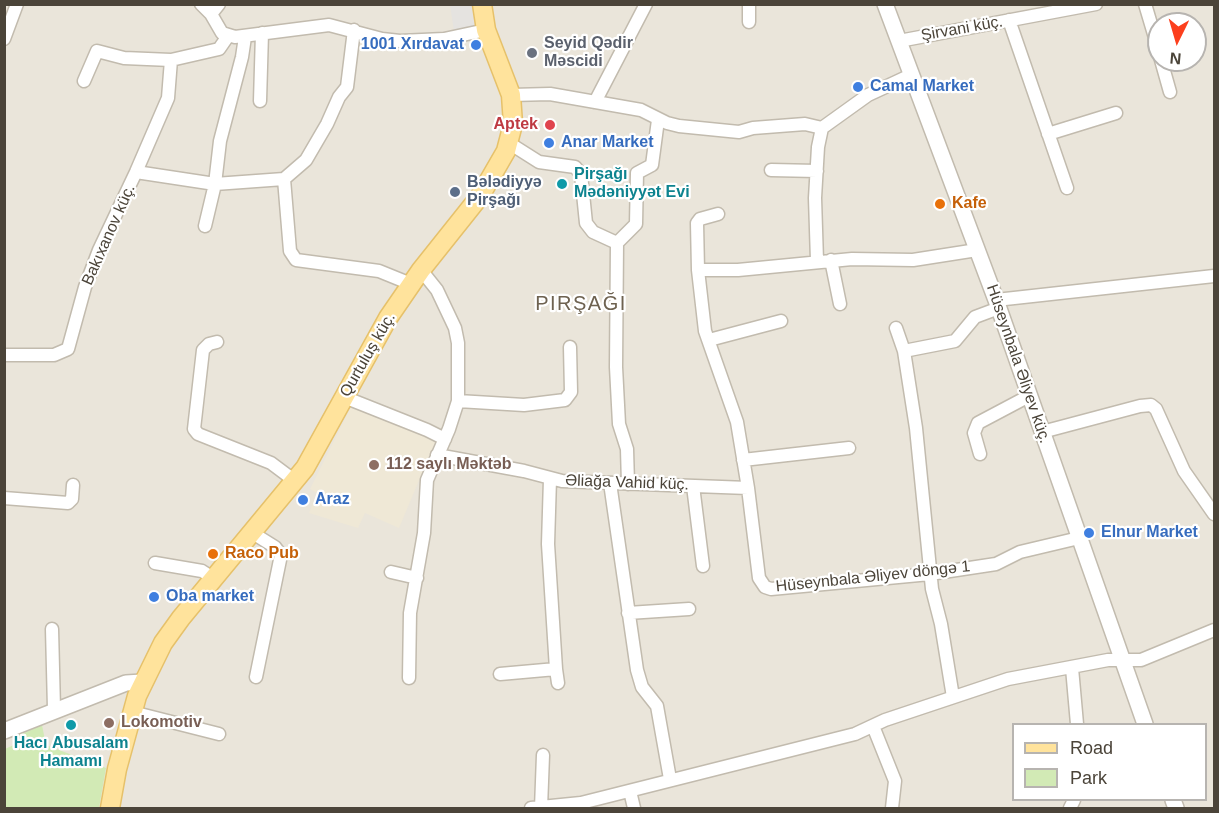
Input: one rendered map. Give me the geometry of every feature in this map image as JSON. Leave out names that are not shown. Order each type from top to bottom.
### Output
[{"type":"main road","name":"Qurtuluş küç.","points":[[110,808],[117,769],[132,712],[142,682],[163,643],[312,457],[384,325],[416,277],[480,196],[508,143],[513,124],[511,95],[486,30],[482,4]]},
{"type":"street","points":[[4,39],[17,4]]},
{"type":"street","points":[[201,4],[215,9],[218,29],[228,36],[245,37],[329,25],[382,39],[422,42],[486,30]]},
{"type":"street","points":[[595,102],[646,4]]},
{"type":"street","points":[[749,4],[749,22]]},
{"type":"street","name":"Hüseynbala Əliyev küç.","points":[[885,4],[997,304],[1145,723]]},
{"type":"street","name":"Şirvani küç.","points":[[899,41],[1096,4]]},
{"type":"street","points":[[1009,20],[1067,188]]},
{"type":"street","points":[[136,172],[215,184],[284,179],[306,160],[327,124],[335,104],[347,87],[354,30]]},
{"type":"street","points":[[260,101],[262,33]]},
{"type":"street","points":[[84,81],[97,51],[124,58],[171,60],[219,49],[228,36]]},
{"type":"street","points":[[205,226],[215,184],[220,141],[245,37]]},
{"type":"street","name":"Bakıxanov küç.","points":[[4,355],[54,355],[68,349],[95,259],[168,98],[171,60]]},
{"type":"street","points":[[1164,72],[1170,92]]},
{"type":"street","points":[[817,261],[817,171],[822,128],[868,95],[911,75]]},
{"type":"street","points":[[511,95],[550,94],[641,110],[658,120],[679,126],[730,133],[753,128],[805,124],[822,128]]},
{"type":"street","points":[[1048,134],[1116,113]]},
{"type":"street","points":[[628,484],[627,449],[619,424],[616,367],[617,243],[636,224],[637,173],[652,165],[658,120]]},
{"type":"street","points":[[508,143],[539,162],[575,167],[581,174],[586,223],[593,232],[617,243]]},
{"type":"street","points":[[771,170],[817,171]]},
{"type":"street","points":[[284,179],[290,251],[296,260],[416,277],[437,290],[455,328],[458,343],[458,401],[426,487],[424,533],[410,613],[409,678]]},
{"type":"street","name":"Hüseynbala Əliyev döngə 1","points":[[718,214],[699,219],[697,223],[699,297],[709,340],[732,404],[748,488],[759,578],[765,587],[788,588],[930,574],[985,566],[1020,552],[1079,538]]},
{"type":"street","points":[[698,270],[738,270],[831,260],[904,261],[943,257],[977,250]]},
{"type":"street","points":[[831,260],[840,304]]},
{"type":"street","points":[[904,351],[955,341],[975,317],[997,304],[1215,276]]},
{"type":"street","points":[[709,340],[781,321]]},
{"type":"street","points":[[896,328],[904,351],[916,428],[930,574],[953,697]]},
{"type":"street","points":[[217,342],[209,344],[203,350],[194,429],[198,434],[271,463],[295,481]]},
{"type":"street","points":[[458,401],[524,405],[565,400],[570,392],[570,347]]},
{"type":"street","points":[[980,454],[974,433],[978,423],[1029,396]]},
{"type":"street","points":[[344,397],[427,430],[445,440]]},
{"type":"street","points":[[1042,432],[1151,405],[1156,409],[1184,471],[1215,514]]},
{"type":"street","points":[[743,460],[849,448]]},
{"type":"street","name":"Əliağa Vahid küç.","points":[[437,455],[453,460],[524,471],[550,479],[748,488]]},
{"type":"street","points":[[550,479],[548,544],[558,683]]},
{"type":"street","points":[[610,483],[637,670],[642,687],[657,706],[670,779]]},
{"type":"street","points":[[4,498],[68,503],[72,499],[73,485]]},
{"type":"street","points":[[693,486],[703,566]]},
{"type":"street","points":[[251,532],[276,547],[281,555],[256,677]]},
{"type":"street","points":[[155,563],[202,571],[213,578]]},
{"type":"street","points":[[391,572],[417,578]]},
{"type":"street","points":[[628,613],[689,609]]},
{"type":"street","points":[[52,629],[54,709]]},
{"type":"street","points":[[531,808],[581,803],[855,734],[1008,679],[1122,659],[1148,657],[1215,630]]},
{"type":"street","points":[[1072,668],[1077,723]]},
{"type":"street","points":[[500,674],[556,669]]},
{"type":"street","points":[[4,731],[54,709],[126,683],[142,682]]},
{"type":"street","points":[[132,712],[219,734]]},
{"type":"street","points":[[873,726],[895,782],[892,808]]},
{"type":"street","points":[[542,808],[543,755]]},
{"type":"street","points":[[630,790],[634,808]]},
{"type":"shaded area","points":[[5,5],[1214,5],[1214,808],[5,808]]},
{"type":"shaded area","points":[[450,5],[482,5],[486,30],[455,38]]},
{"type":"shaded area","name":"112 saylı Məktəb","points":[[352,405],[436,440],[399,528],[365,513],[358,528],[309,513],[317,493],[310,489]]},
{"type":"green space","points":[[42,725],[46,745],[106,768],[99,808],[5,808],[5,749],[18,743],[17,736]]},
{"type":"place","name":"1001 Xırdavat","points":[[476,45]]},
{"type":"place","name":"Seyid Qədir Məscidi","points":[[532,53]]},
{"type":"place","name":"Camal Market","points":[[858,87]]},
{"type":"place","name":"Aptek","points":[[550,125]]},
{"type":"place","name":"Anar Market","points":[[549,143]]},
{"type":"place","name":"Pirşağı Mədəniyyət Evi","points":[[562,184]]},
{"type":"place","name":"Bələdiyyə Pirşağı","points":[[455,192]]},
{"type":"place","name":"Kafe","points":[[940,204]]},
{"type":"place","name":"112 saylı Məktəb","points":[[374,465]]},
{"type":"place","name":"Araz","points":[[303,500]]},
{"type":"place","name":"Elnur Market","points":[[1089,533]]},
{"type":"place","name":"Raco Pub","points":[[213,554]]},
{"type":"place","name":"Oba market","points":[[154,597]]},
{"type":"place","name":"Lokomotiv","points":[[109,723]]},
{"type":"place","name":"Hacı Abusalam Hamamı","points":[[71,725]]},
{"type":"district","name":"PIRŞAĞI","points":[[581,304]]}]
